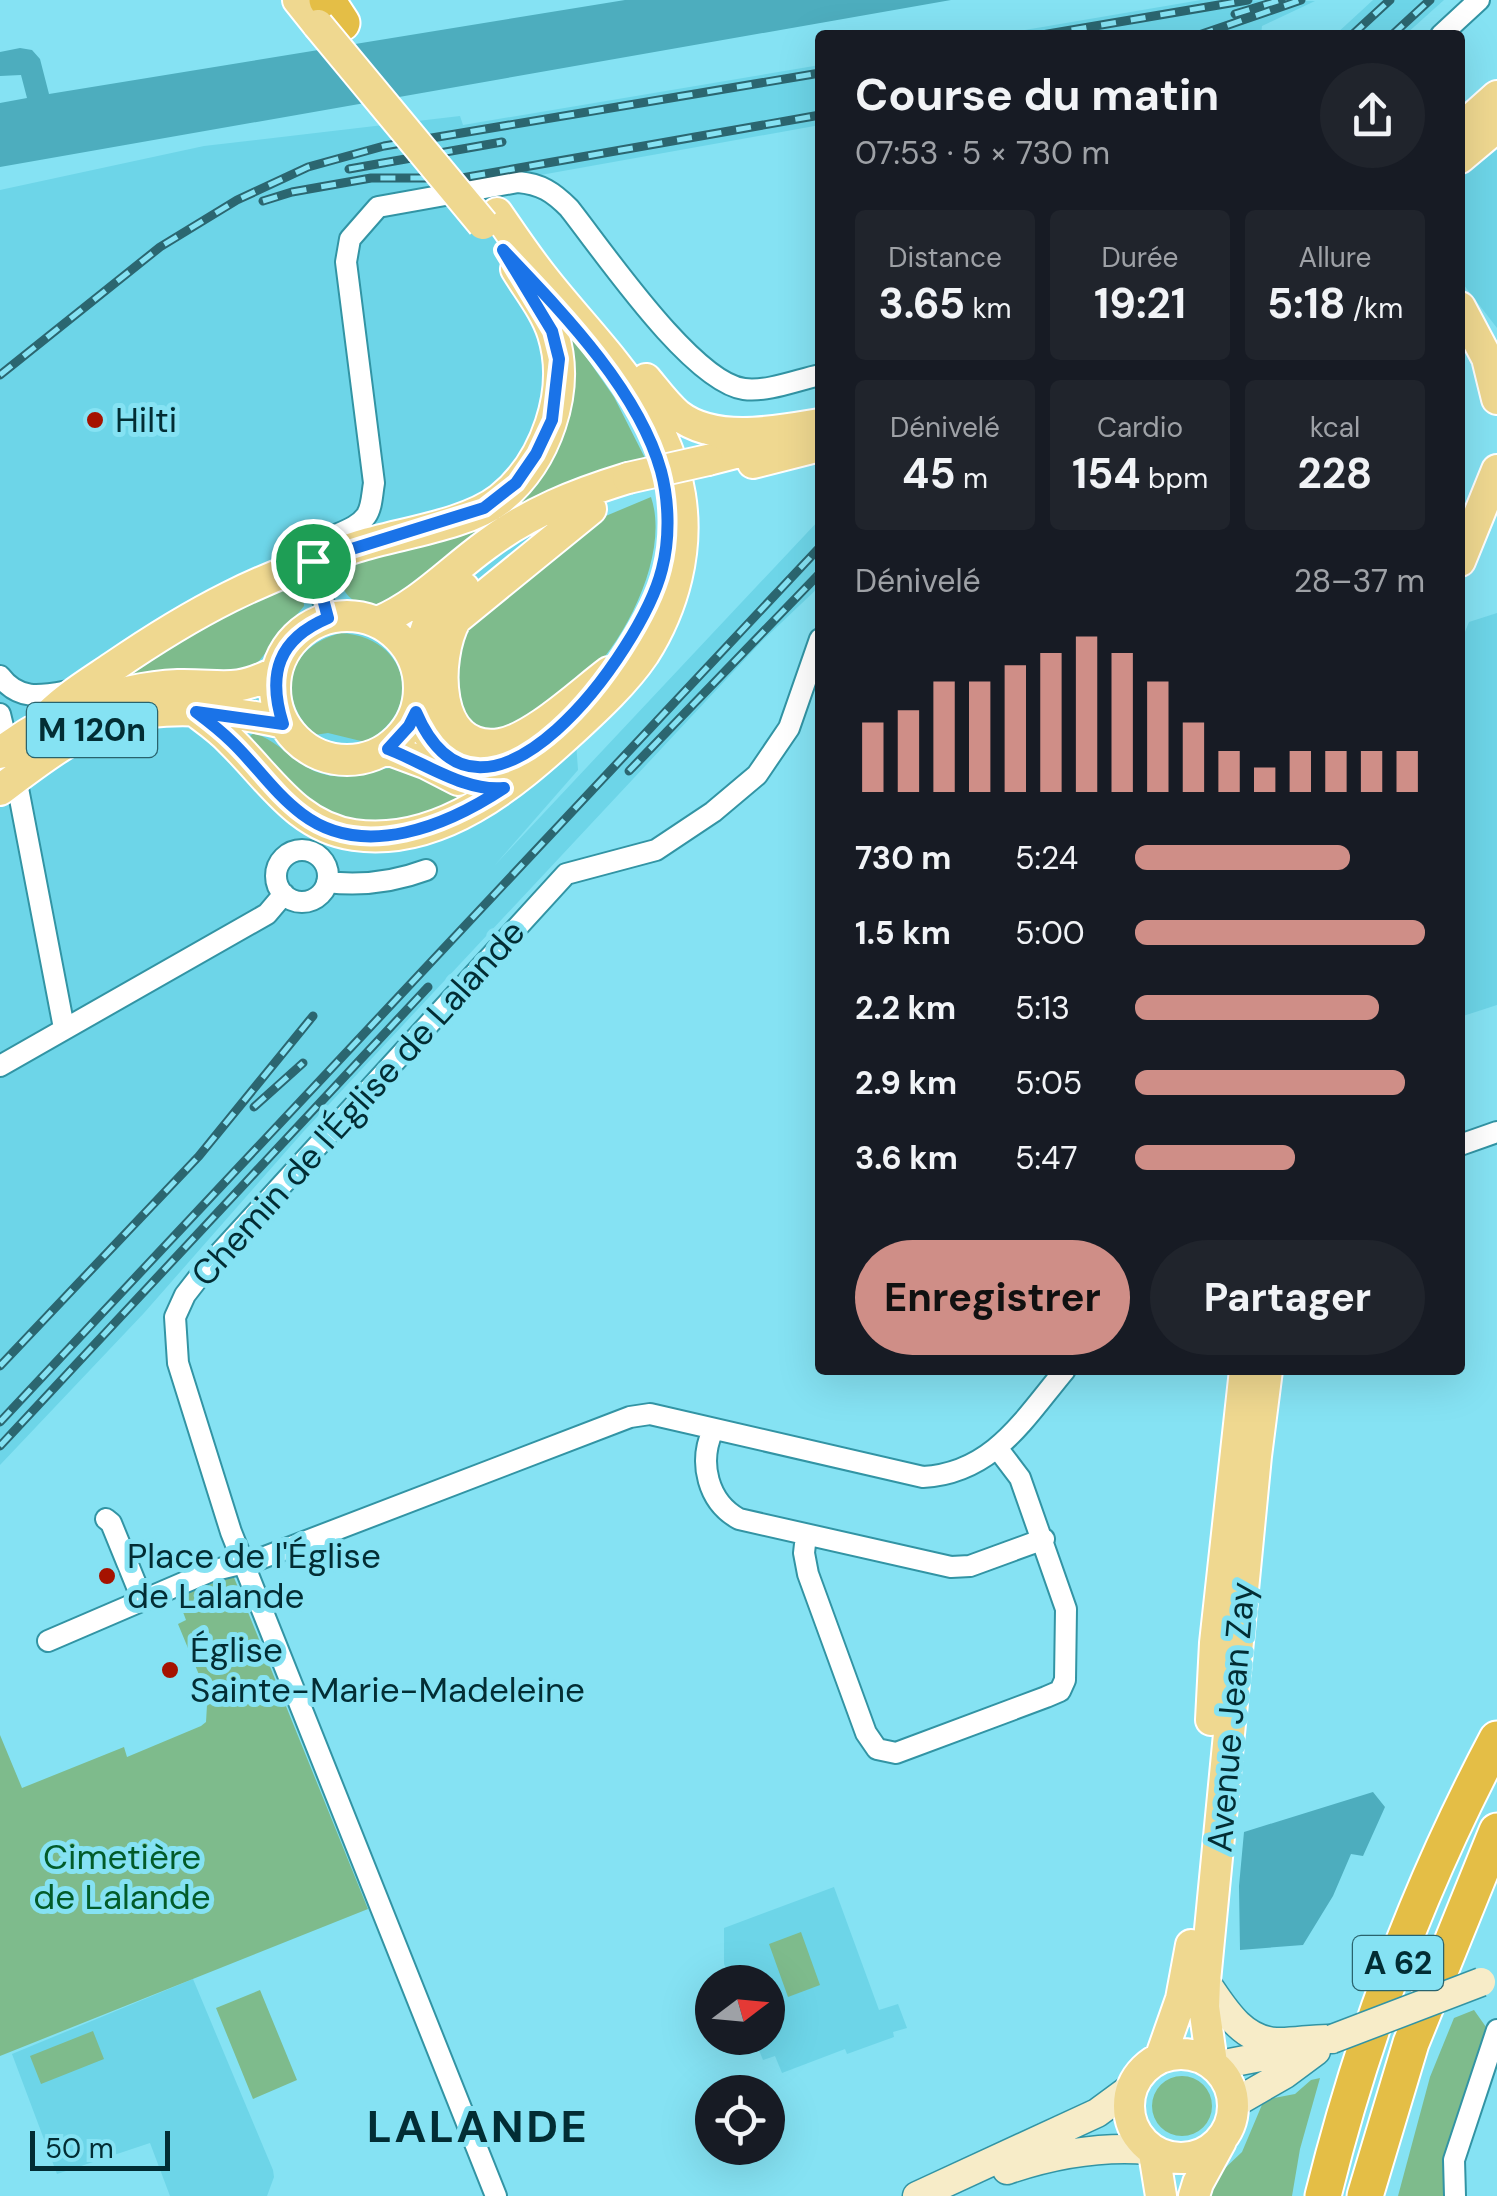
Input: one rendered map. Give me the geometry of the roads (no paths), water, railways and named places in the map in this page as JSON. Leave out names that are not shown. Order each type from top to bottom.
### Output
[{"type":"highway","name":"A 62","points":[[1323,2196],[1360,2066],[1428,1882],[1497,1739]]},
{"type":"highway","name":"A 62","points":[[1365,2196],[1418,2025],[1497,1831]]},
{"type":"main road","points":[[196,712],[230,740],[305,817],[354,835],[412,831],[444,822],[504,788],[596,709],[644,653],[666,610],[681,564],[680,496],[672,465],[644,402],[544,278],[490,219],[327,12],[298,0]]},
{"type":"main road","points":[[1465,124],[1497,96]]},
{"type":"main road","points":[[1465,154],[1497,127]]},
{"type":"main road","points":[[42,723],[81,688],[204,607],[246,586],[313,561],[484,508],[516,483],[552,420],[559,359],[552,331],[503,250],[490,219]]},
{"type":"main road","points":[[490,219],[541,254],[680,417],[726,433],[815,427]]},
{"type":"main road","points":[[416,712],[435,746],[469,765],[500,766],[531,751],[583,704],[610,672],[636,634],[662,568],[668,534],[662,474],[653,448],[628,400],[550,300],[503,250]]},
{"type":"main road","points":[[1465,315],[1492,361],[1497,399]]},
{"type":"main road","points":[[710,467],[815,429]]},
{"type":"main road","points":[[378,622],[413,605],[486,544],[528,516],[565,498],[815,447]]},
{"type":"main road","points":[[1465,549],[1496,468]]},
{"type":"main road","points":[[415,662],[393,632],[378,622],[362,617],[328,618],[310,626],[294,638],[276,672],[275,698],[283,724],[298,742],[318,756],[342,762],[366,759],[388,749],[416,712],[420,696],[415,662],[428,620],[525,538],[591,509],[630,486]]},
{"type":"main road","points":[[591,509],[456,619],[448,632],[442,678],[444,706],[463,734],[479,743],[500,744],[520,736],[610,672]]},
{"type":"main road","name":"M 120n","points":[[6,767],[42,723],[114,695],[182,685],[233,688],[276,672]]},
{"type":"main road","name":"M 120n","points":[[6,767],[63,746],[120,718],[150,712],[196,712],[283,724]]},
{"type":"main road","points":[[388,749],[469,786],[504,788]]},
{"type":"main road","name":"Avenue Jean Zay","points":[[1161,2056],[1182,1999],[1188,1964],[1207,1800],[1215,1644],[1244,1375]]},
{"type":"main road","name":"Avenue Jean Zay","points":[[1213,2065],[1204,2006],[1266,1375]]},
{"type":"main road","points":[[1213,2065],[1262,2059],[1332,2039],[1489,1979]]},
{"type":"main road","points":[[1206,1981],[1238,2026],[1255,2036],[1275,2042],[1332,2039]]},
{"type":"main road","points":[[1233,2104],[1285,2074],[1332,2039]]},
{"type":"main road","points":[[1161,2196],[1151,2151],[1134,2124],[1131,2088],[1135,2077],[1161,2056],[1187,2053],[1213,2065],[1230,2088],[1233,2104],[1230,2122],[1194,2196]]},
{"type":"main road","points":[[925,2193],[1097,2113],[1131,2088]]},
{"type":"main road","points":[[925,2193],[1048,2157],[1100,2148],[1151,2151],[1172,2159],[1191,2158],[1209,2151],[1222,2138]]},
{"type":"street","points":[[1446,30],[1479,0]]},
{"type":"street","points":[[328,618],[310,555],[316,545],[369,514],[374,483],[346,262],[350,239],[378,207],[518,182],[538,184],[568,208],[684,351],[714,378],[744,389],[771,387],[815,375]]},
{"type":"street","name":"Chemin de l'Église de Lalande","points":[[496,2196],[243,1562],[178,1363],[175,1317],[185,1294],[566,874],[656,850],[713,812],[758,774],[788,728],[815,652]]},
{"type":"street","points":[[0,676],[18,693],[34,697],[81,688]]},
{"type":"street","points":[[0,714],[6,767],[64,1028]]},
{"type":"street","points":[[310,851],[318,856],[324,863],[326,882],[312,899],[297,901],[284,894],[276,876],[290,852],[310,851]]},
{"type":"street","points":[[326,882],[400,879],[426,870]]},
{"type":"street","points":[[0,1066],[267,914],[284,894]]},
{"type":"street","points":[[1465,1143],[1497,1132]]},
{"type":"street","points":[[48,1641],[210,1571],[630,1417],[650,1414],[923,1477],[943,1476],[998,1449],[1061,1375]]},
{"type":"street","points":[[712,1430],[708,1477],[722,1510],[739,1519],[951,1568],[970,1566],[1044,1539]]},
{"type":"street","points":[[806,1535],[808,1574],[866,1733],[877,1749],[896,1753],[1060,1690],[1065,1680],[1066,1608],[1020,1478],[998,1449]]},
{"type":"street","points":[[106,1519],[142,1599]]},
{"type":"street","points":[[1455,2196],[1454,2160],[1497,2030]]},
{"type":"railway","points":[[1071,30],[1248,0]]},
{"type":"railway","points":[[1235,14],[1281,0]]},
{"type":"railway","points":[[1214,30],[1301,0]]},
{"type":"railway","points":[[1357,30],[1390,0]]},
{"type":"railway","points":[[1397,30],[1430,0]]},
{"type":"railway","points":[[0,375],[160,247],[237,200],[308,167],[384,146],[815,74]]},
{"type":"railway","points":[[263,201],[371,178],[462,178],[815,116]]},
{"type":"railway","points":[[349,169],[502,142]]},
{"type":"railway","points":[[0,1422],[815,552]]},
{"type":"railway","points":[[629,771],[815,578]]},
{"type":"railway","points":[[0,1446],[428,987]]},
{"type":"railway","points":[[0,1366],[199,1156],[313,1016]]},
{"type":"railway","points":[[254,1107],[303,1063]]},
{"type":"place","name":"Hilti","points":[[95,420]]},
{"type":"place","name":"Place de l'Église de Lalande","points":[[107,1576]]},
{"type":"place","name":"Église Sainte-Marie-Madeleine","points":[[170,1670]]},
{"type":"district","name":"LALANDE","points":[[478,2126]]},
{"type":"park label","name":"Cimetière de Lalande","points":[[122,1877]]}]
